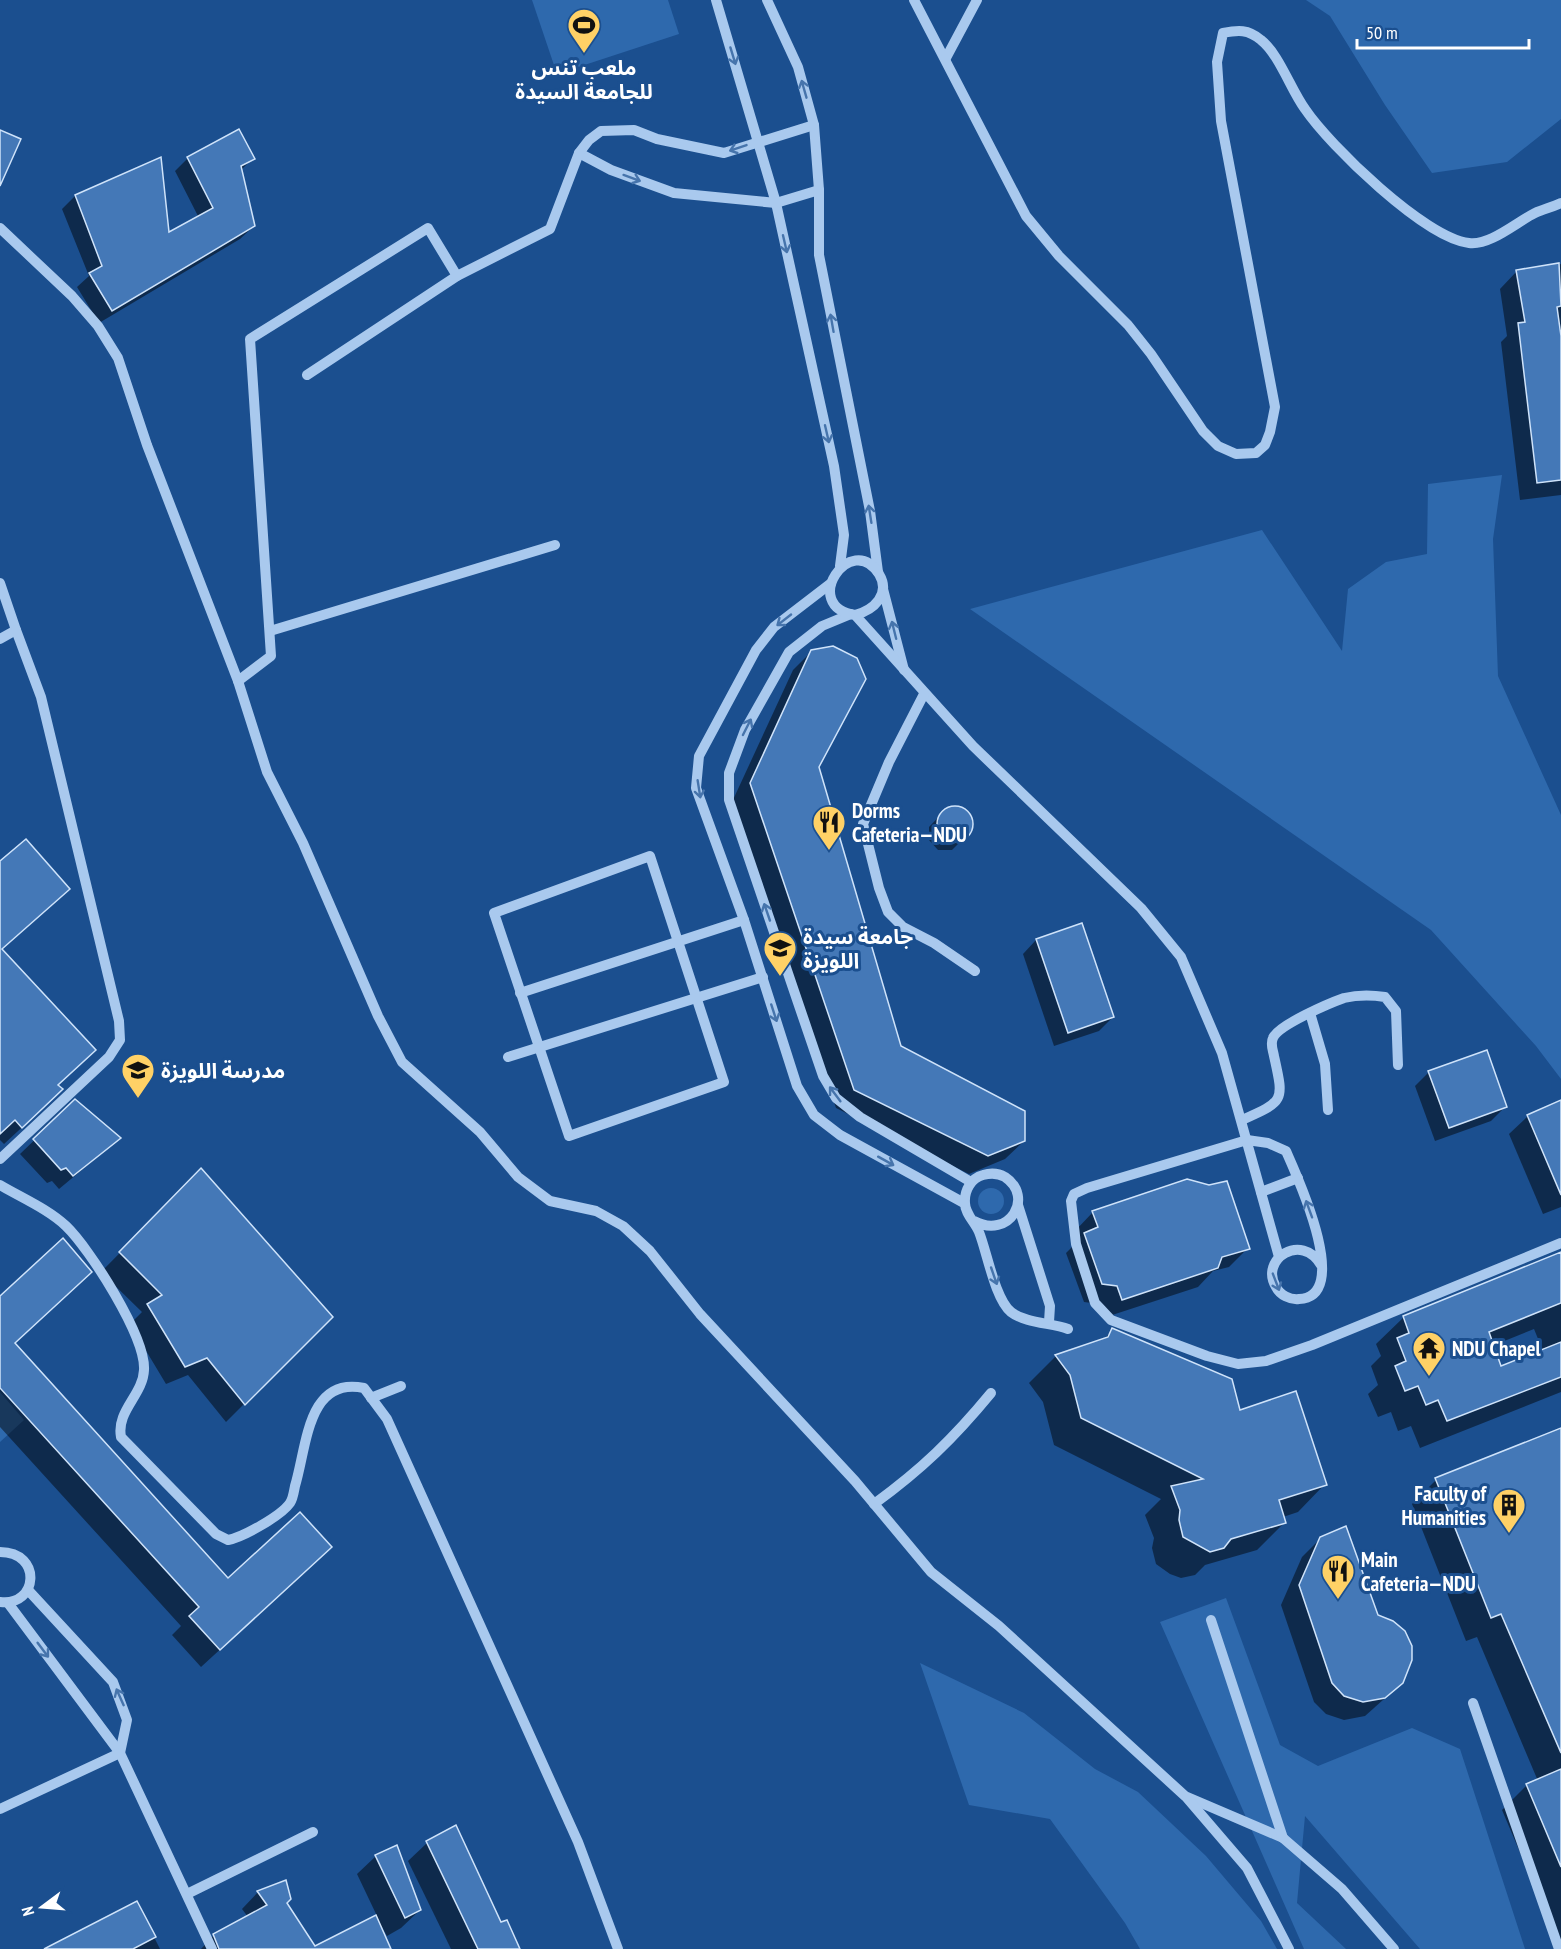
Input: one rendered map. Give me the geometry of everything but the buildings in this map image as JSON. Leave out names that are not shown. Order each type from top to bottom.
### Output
[{"type":"street","points":[[716,0],[776,203],[834,466],[844,535],[840,566],[830,584],[774,627],[756,650],[699,756],[696,788],[744,920],[797,1086],[814,1115],[840,1135],[964,1203],[975,1221],[1004,1302],[1012,1312],[1068,1329]]},
{"type":"street","points":[[767,0],[798,68],[814,125],[819,190],[819,255],[870,511],[878,572],[905,673]]},
{"type":"street","points":[[914,0],[1026,216],[1040,235],[1128,325],[1151,354],[1203,431],[1218,446],[1236,454],[1256,453],[1264,445],[1274,421],[1275,406],[1221,121],[1217,62],[1222,33],[1242,29],[1262,40],[1305,110],[1341,152],[1383,192],[1444,233],[1470,243],[1501,234],[1534,213],[1561,203]]},
{"type":"street","points":[[946,58],[977,0]]},
{"type":"street","points":[[307,375],[457,276],[550,229],[579,153],[589,140],[601,132],[634,130],[657,139],[724,153],[759,140],[814,125]]},
{"type":"street","points":[[579,153],[611,170],[674,193],[776,203],[819,190]]},
{"type":"street","points":[[0,228],[72,296],[98,326],[118,358],[147,445],[238,681],[267,772],[303,843],[378,1016],[402,1062],[480,1132],[518,1177],[550,1201],[596,1211],[630,1232],[650,1251],[700,1314],[874,1504],[931,1572],[999,1626],[1185,1796],[1247,1868],[1289,1949]]},
{"type":"street","points":[[238,681],[272,656],[250,339],[428,228],[457,276]]},
{"type":"street","points":[[270,632],[555,545]]},
{"type":"street","points":[[840,566],[860,561],[878,572]]},
{"type":"street","points":[[0,583],[44,708],[119,1021],[120,1040],[109,1057],[0,1159]]},
{"type":"street","points":[[830,584],[835,603],[853,614],[972,746],[1141,908],[1181,957],[1222,1053],[1279,1257]]},
{"type":"street","points":[[883,588],[879,602],[869,611],[853,614],[822,626],[789,652],[745,730],[729,773],[729,800],[823,1076],[836,1098],[860,1117],[971,1182]]},
{"type":"street","points":[[0,639],[16,630]]},
{"type":"street","points":[[924,694],[889,762],[863,824],[879,888],[888,912],[903,927],[934,943],[975,971]]},
{"type":"street","points":[[650,856],[724,1082],[569,1136],[520,993],[494,912],[650,856]]},
{"type":"street","points":[[520,993],[744,920]]},
{"type":"street","points":[[508,1058],[763,977]]},
{"type":"street","points":[[1242,1120],[1271,1108],[1279,1099],[1281,1088],[1271,1043],[1273,1036],[1279,1030],[1310,1013],[1344,998],[1372,995],[1385,997],[1396,1011],[1398,1065]]},
{"type":"street","points":[[1310,1013],[1325,1065],[1328,1110]]},
{"type":"street","points":[[1321,1265],[1310,1252],[1294,1249],[1279,1257],[1272,1272],[1276,1287],[1281,1294],[1296,1300],[1304,1299],[1317,1290],[1322,1282],[1321,1265],[1319,1235],[1298,1178],[1287,1152],[1268,1143],[1247,1140],[1074,1194],[1071,1201],[1076,1244],[1095,1303],[1111,1320],[1207,1356],[1238,1365],[1266,1360],[1312,1345],[1561,1243]]},
{"type":"street","points":[[964,1203],[971,1182],[980,1175],[992,1173],[1003,1176],[1012,1183],[1050,1306],[1049,1322]]},
{"type":"street","points":[[1261,1192],[1298,1178]]},
{"type":"street","points":[[0,1185],[64,1225],[86,1247],[120,1305],[142,1352],[144,1377],[119,1426],[121,1437],[216,1534],[228,1540],[238,1538],[255,1530],[290,1503],[315,1407],[334,1389],[352,1385],[364,1388],[387,1419],[578,1842],[618,1949]]},
{"type":"street","points":[[975,1221],[992,1227],[1000,1226],[1008,1221],[1018,1205]]},
{"type":"street","points":[[371,1398],[401,1386]]},
{"type":"street","points":[[874,1504],[921,1469],[962,1428],[992,1393]]},
{"type":"street","points":[[0,1552],[10,1552],[21,1557],[29,1566],[31,1578],[28,1590],[20,1599],[4,1603],[120,1753],[212,1949]]},
{"type":"street","points":[[28,1590],[113,1683],[127,1719],[120,1753]]},
{"type":"street","points":[[1211,1620],[1282,1838]]},
{"type":"street","points":[[1473,1703],[1559,1949]]},
{"type":"street","points":[[0,1809],[120,1753]]},
{"type":"street","points":[[1185,1796],[1282,1838],[1342,1889],[1394,1949]]},
{"type":"street","points":[[187,1894],[313,1832]]},
{"type":"shaded area","name":"ملعب تنس للجامعة السيدة","points":[[532,0],[668,0],[679,34],[557,74]]},
{"type":"shaded area","points":[[1306,0],[1561,0],[1561,119],[1507,162],[1432,173],[1385,105],[1330,16]]},
{"type":"shaded area","points":[[1502,475],[1493,539],[1498,676],[1561,815],[1561,1079],[1536,1046],[1431,930],[970,609],[1262,530],[1342,651],[1348,589],[1386,562],[1427,554],[1428,484]]},
{"type":"shaded area","points":[[991,1188],[1000,1192],[1004,1201],[1000,1210],[991,1214],[982,1210],[978,1201],[982,1192]]},
{"type":"shaded area","points":[[0,1392],[24,1420],[0,1442]]},
{"type":"shaded area","points":[[1226,1598],[1280,1745],[1318,1766],[1412,1728],[1460,1749],[1525,1949],[1420,1949],[1305,1816],[1297,1903],[1346,1949],[1304,1949],[1160,1622]]},
{"type":"shaded area","points":[[920,1663],[1024,1713],[1095,1769],[1138,1792],[1206,1856],[1261,1921],[1277,1949],[1140,1949],[1125,1923],[1050,1819],[969,1805]]},
{"type":"place","name":"ملعب تنس للجامعة السيدة","points":[[584,54]]},
{"type":"place","name":"Dorms Cafeteria—NDU","points":[[829,851]]},
{"type":"place","name":"جامعة سيدة اللويزة","points":[[780,977]]},
{"type":"place","name":"مدرسة اللويزة","points":[[138,1099]]},
{"type":"place","name":"NDU Chapel","points":[[1429,1377]]},
{"type":"place","name":"Faculty of Humanities","points":[[1509,1534]]},
{"type":"place","name":"Main Cafeteria—NDU","points":[[1338,1600]]}]
